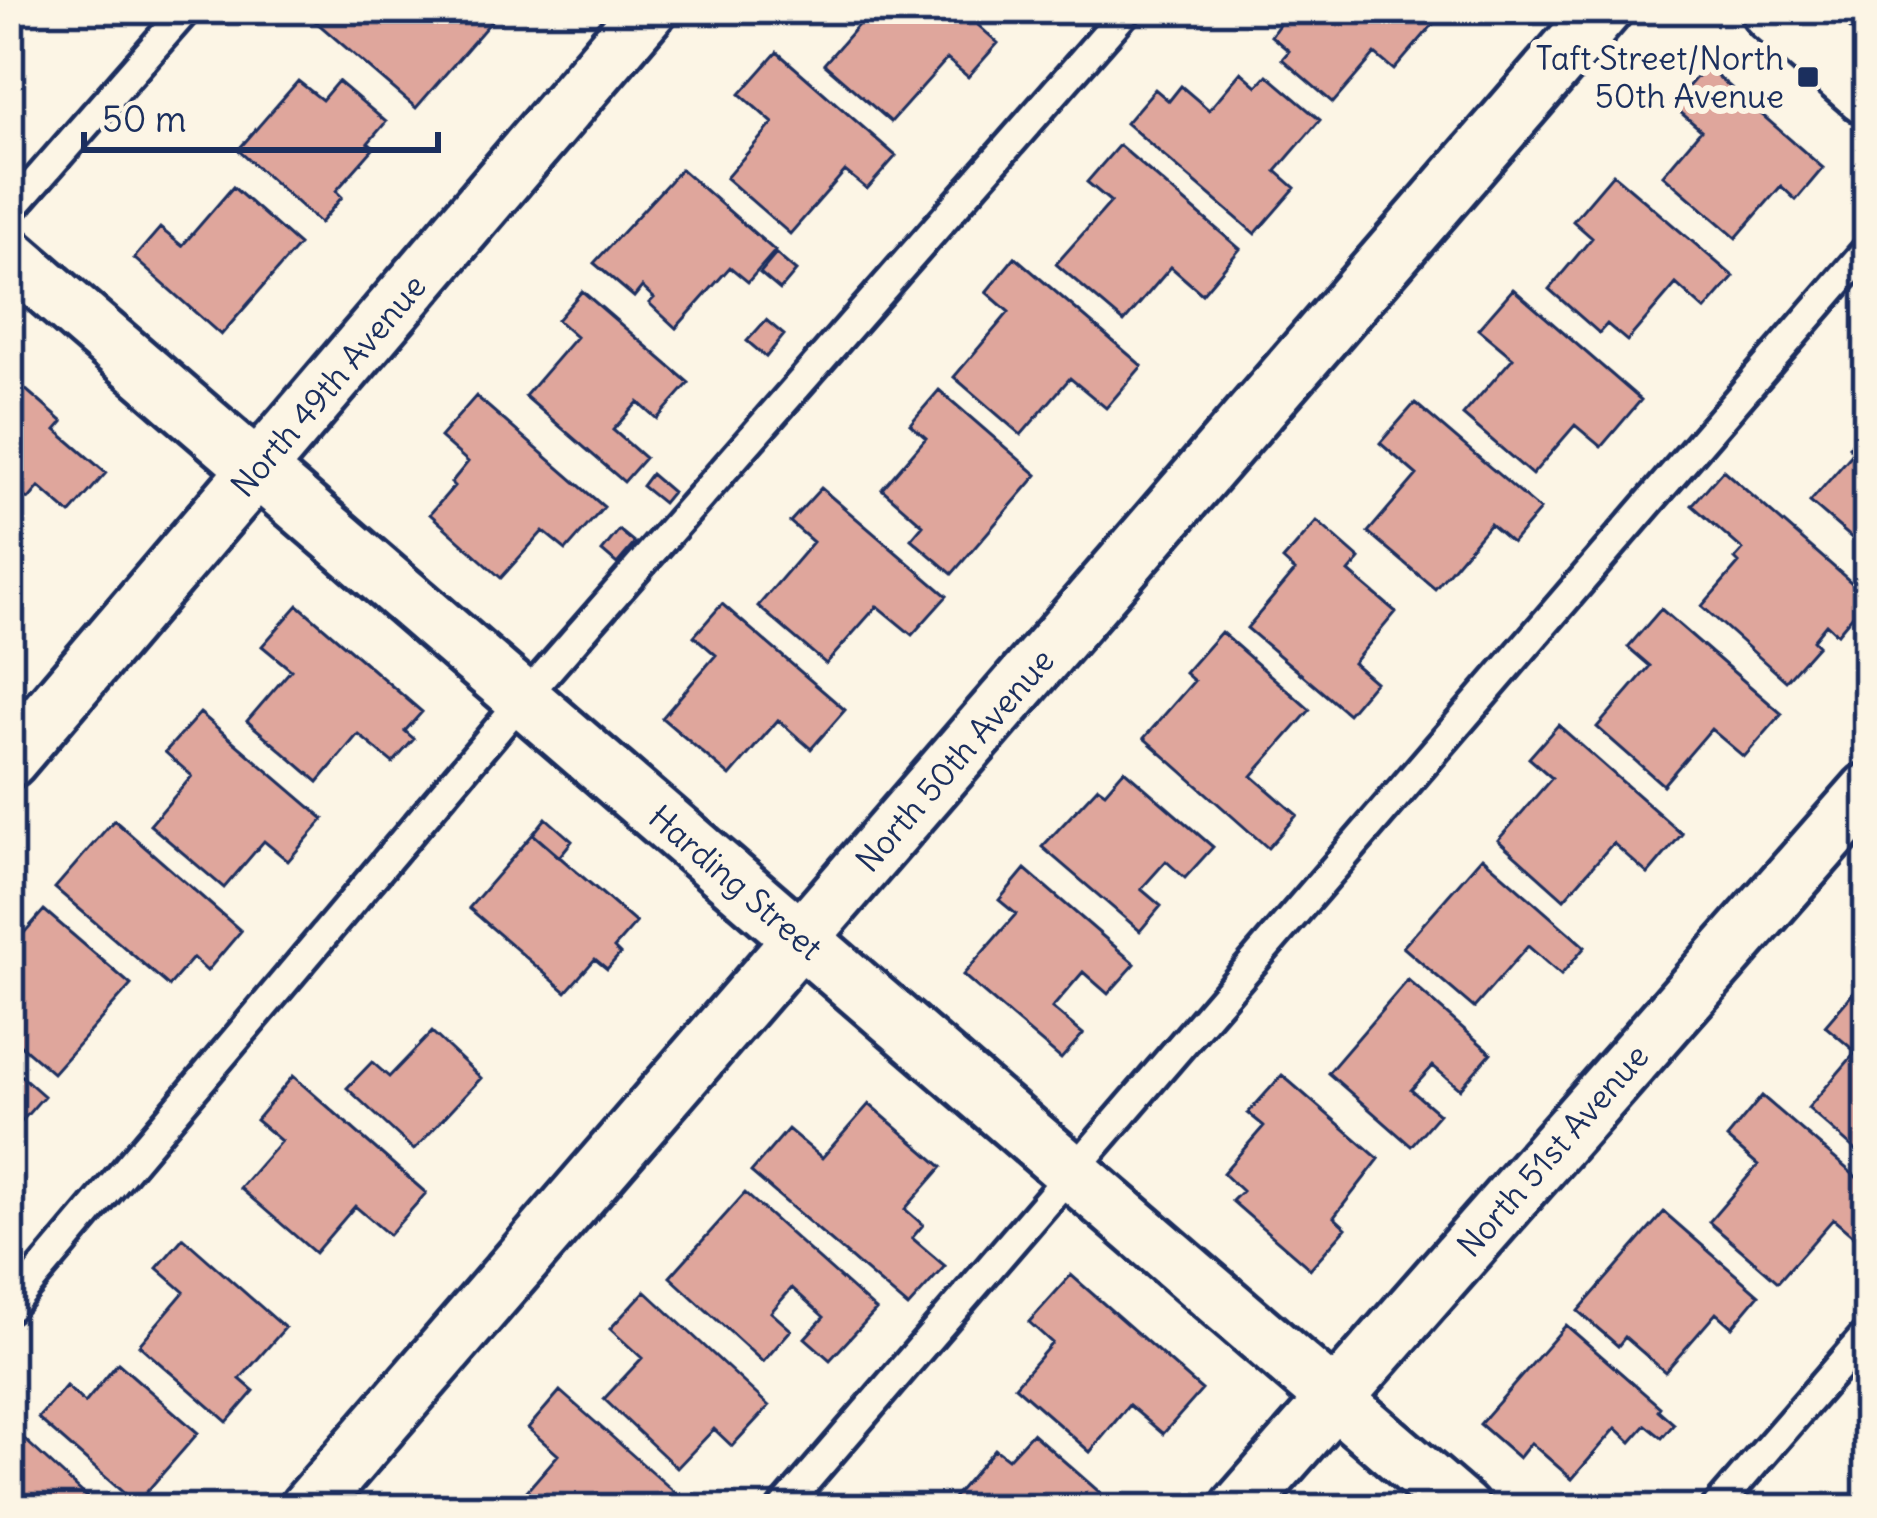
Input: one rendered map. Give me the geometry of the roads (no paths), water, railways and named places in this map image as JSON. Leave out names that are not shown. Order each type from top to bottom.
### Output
[{"type":"street","name":"North 49th Avenue","points":[[9,760],[649,9]]},
{"type":"street","name":"North 50th Avenue","points":[[307,1509],[1604,9]]},
{"type":"street","points":[[1775,9],[1868,90]]},
{"type":"street","name":"Harding Street","points":[[9,255],[1462,1509]]},
{"type":"street","name":"North 51st Avenue","points":[[1238,1509],[1868,791]]},
{"type":"lane","points":[[9,212],[187,9]]},
{"type":"lane","points":[[9,1308],[523,699],[1128,9]]},
{"type":"lane","points":[[782,1509],[1868,248]]},
{"type":"lane","points":[[1714,1509],[1868,1332]]},
{"type":"place","name":"Taft Street/North 50th Avenue","points":[[1808,77]]}]
